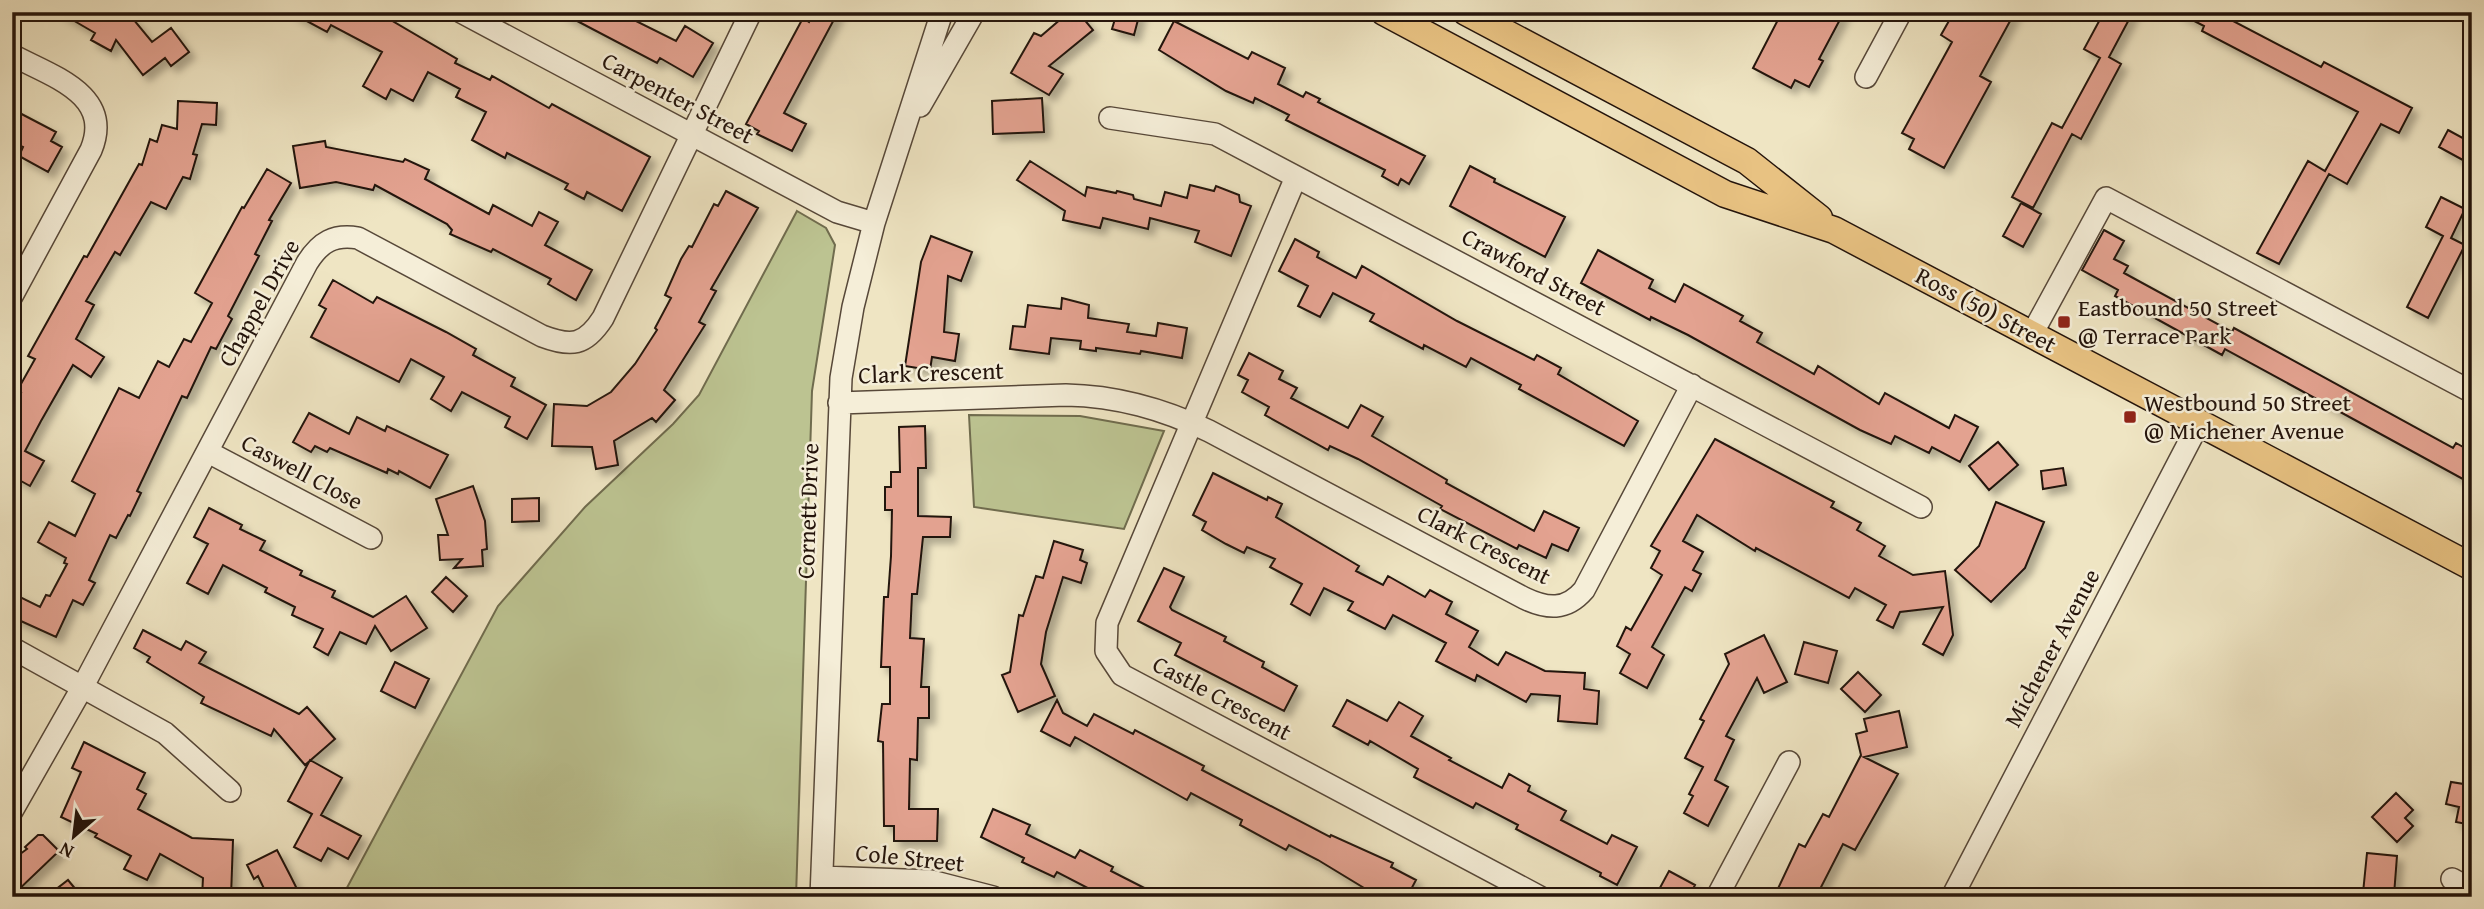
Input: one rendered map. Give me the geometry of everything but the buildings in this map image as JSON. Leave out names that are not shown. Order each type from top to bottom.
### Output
[{"type":"main road","name":"Ross (50) Street","points":[[1384,12],[1725,194],[1834,229]]},
{"type":"main road","name":"Ross (50) Street","points":[[1466,12],[1746,161],[1834,229],[2472,567]]},
{"type":"street","name":"Carpenter Street","points":[[461,12],[837,212],[874,223]]},
{"type":"street","points":[[691,135],[751,12]]},
{"type":"street","name":"Cornett Drive","points":[[822,887],[839,403],[852,307],[874,223],[942,12]]},
{"type":"street","name":"Cornett Drive","points":[[903,135],[974,12]]},
{"type":"street","points":[[1866,77],[1901,12]]},
{"type":"street","points":[[12,55],[81,94],[96,114],[97,125],[91,150],[12,296]]},
{"type":"street","name":"Crawford Street","points":[[1110,118],[1215,134],[1922,507]]},
{"type":"street","name":"Chappel Drive","points":[[12,811],[82,688],[307,263],[320,246],[337,237],[358,238],[375,244],[542,336],[566,344],[587,337],[603,318],[691,135]]},
{"type":"street","points":[[1190,422],[1296,177]]},
{"type":"street","points":[[2032,334],[2106,198],[2472,392]]},
{"type":"street","name":"Clark Crescent","points":[[839,403],[1085,395],[1130,402],[1190,422],[1524,598],[1557,608],[1576,599],[1584,590],[1692,384]]},
{"type":"street","name":"Castle Crescent","points":[[1190,422],[1107,623],[1106,651],[1114,668],[1122,675],[1540,897]]},
{"type":"street","name":"Michener Avenue","points":[[1952,897],[2199,423]]},
{"type":"street","name":"Caswell Close","points":[[208,452],[371,538]]},
{"type":"street","points":[[12,648],[165,733],[230,791]]},
{"type":"street","points":[[1717,897],[1789,762]]},
{"type":"street","points":[[2452,879],[2472,890]]},
{"type":"street","name":"Cole Street","points":[[822,887],[932,881],[993,897]]},
{"type":"green space","points":[[797,211],[826,228],[835,245],[812,391],[796,897],[342,897],[498,606],[585,507],[673,424],[699,395]]},
{"type":"green space","points":[[969,415],[1080,416],[1164,431],[1124,529],[974,507]]},
{"type":"place","name":"Eastbound 50 Street @ Terrace Park","points":[[2064,322]]},
{"type":"place","name":"Westbound 50 Street @ Michener Avenue","points":[[2130,417]]}]
